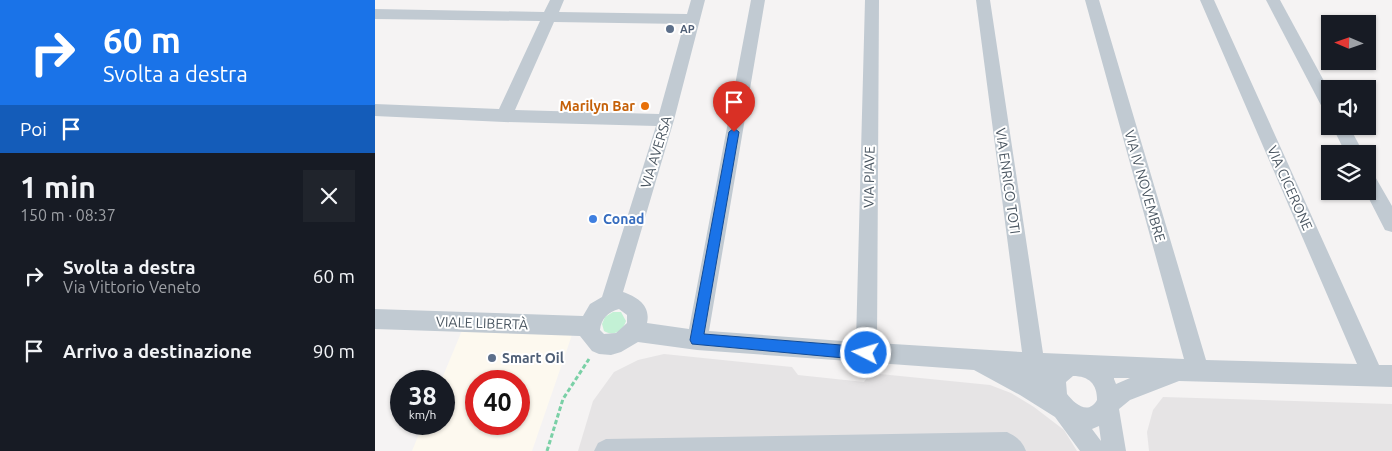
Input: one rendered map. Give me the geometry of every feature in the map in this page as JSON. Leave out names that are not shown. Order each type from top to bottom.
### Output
[{"type":"street","points":[[504,116],[557,0]]},
{"type":"street","name":"VIA AVERSA","points":[[610,302],[666,120],[698,0]]},
{"type":"street","points":[[697,340],[758,0]]},
{"type":"street","name":"VIA PIAVE","points":[[866,353],[873,0]]},
{"type":"street","name":"VIA ENRICO TOTI","points":[[983,0],[1030,363]]},
{"type":"street","name":"VIA IV NOVEMBRE","points":[[1091,0],[1189,371]]},
{"type":"street","name":"VIA CICERONE","points":[[1207,0],[1383,376]]},
{"type":"street","points":[[1273,0],[1321,90]]},
{"type":"street","points":[[375,14],[693,20]]},
{"type":"street","points":[[375,110],[504,116],[666,120]]},
{"type":"street","points":[[1376,195],[1392,224]]},
{"type":"street","points":[[619,300],[635,306],[638,322],[629,338],[614,345],[599,344],[590,334],[589,326],[596,312],[610,302],[619,300]]},
{"type":"street","name":"VIALE LIBERTÀ","points":[[375,319],[589,326]]},
{"type":"street","points":[[634,331],[697,340],[1030,363],[1189,371],[1383,376]]},
{"type":"street","points":[[972,359],[1028,387],[1076,418],[1086,419],[1095,417],[1103,412],[1107,404],[1123,392],[1189,371]]},
{"type":"street","points":[[1030,363],[1053,384]]},
{"type":"street","points":[[1094,451],[1054,396],[1053,384],[1056,375],[1061,369],[1076,364],[1094,370],[1101,376],[1107,386],[1107,404],[1114,451]]},
{"type":"street","points":[[606,451],[1007,444],[1014,451]]},
{"type":"path","points":[[547,451],[563,400],[599,344]]},
{"type":"shaded area","points":[[463,328],[573,332],[532,451],[412,451],[419,435],[455,435],[455,370],[446,370]]},
{"type":"shaded area","points":[[664,354],[792,367],[798,375],[864,382],[870,373],[990,385],[1011,393],[1034,407],[1064,430],[1077,451],[578,451],[593,401],[614,372],[638,360]]},
{"type":"shaded area","points":[[1163,397],[1392,404],[1392,451],[1149,451],[1147,432],[1153,410]]},
{"type":"green space","points":[[613,312],[621,312],[626,321],[625,325],[617,332],[607,333],[604,331],[602,324],[605,317]]},
{"type":"place","name":"AP","points":[[670,29]]},
{"type":"place","name":"Marilyn Bar","points":[[645,106]]},
{"type":"place","name":"Conad","points":[[593,219]]},
{"type":"place","name":"Smart Oil","points":[[492,358]]},
{"type":"route","points":[[734,132],[697,340],[866,353]]}]
